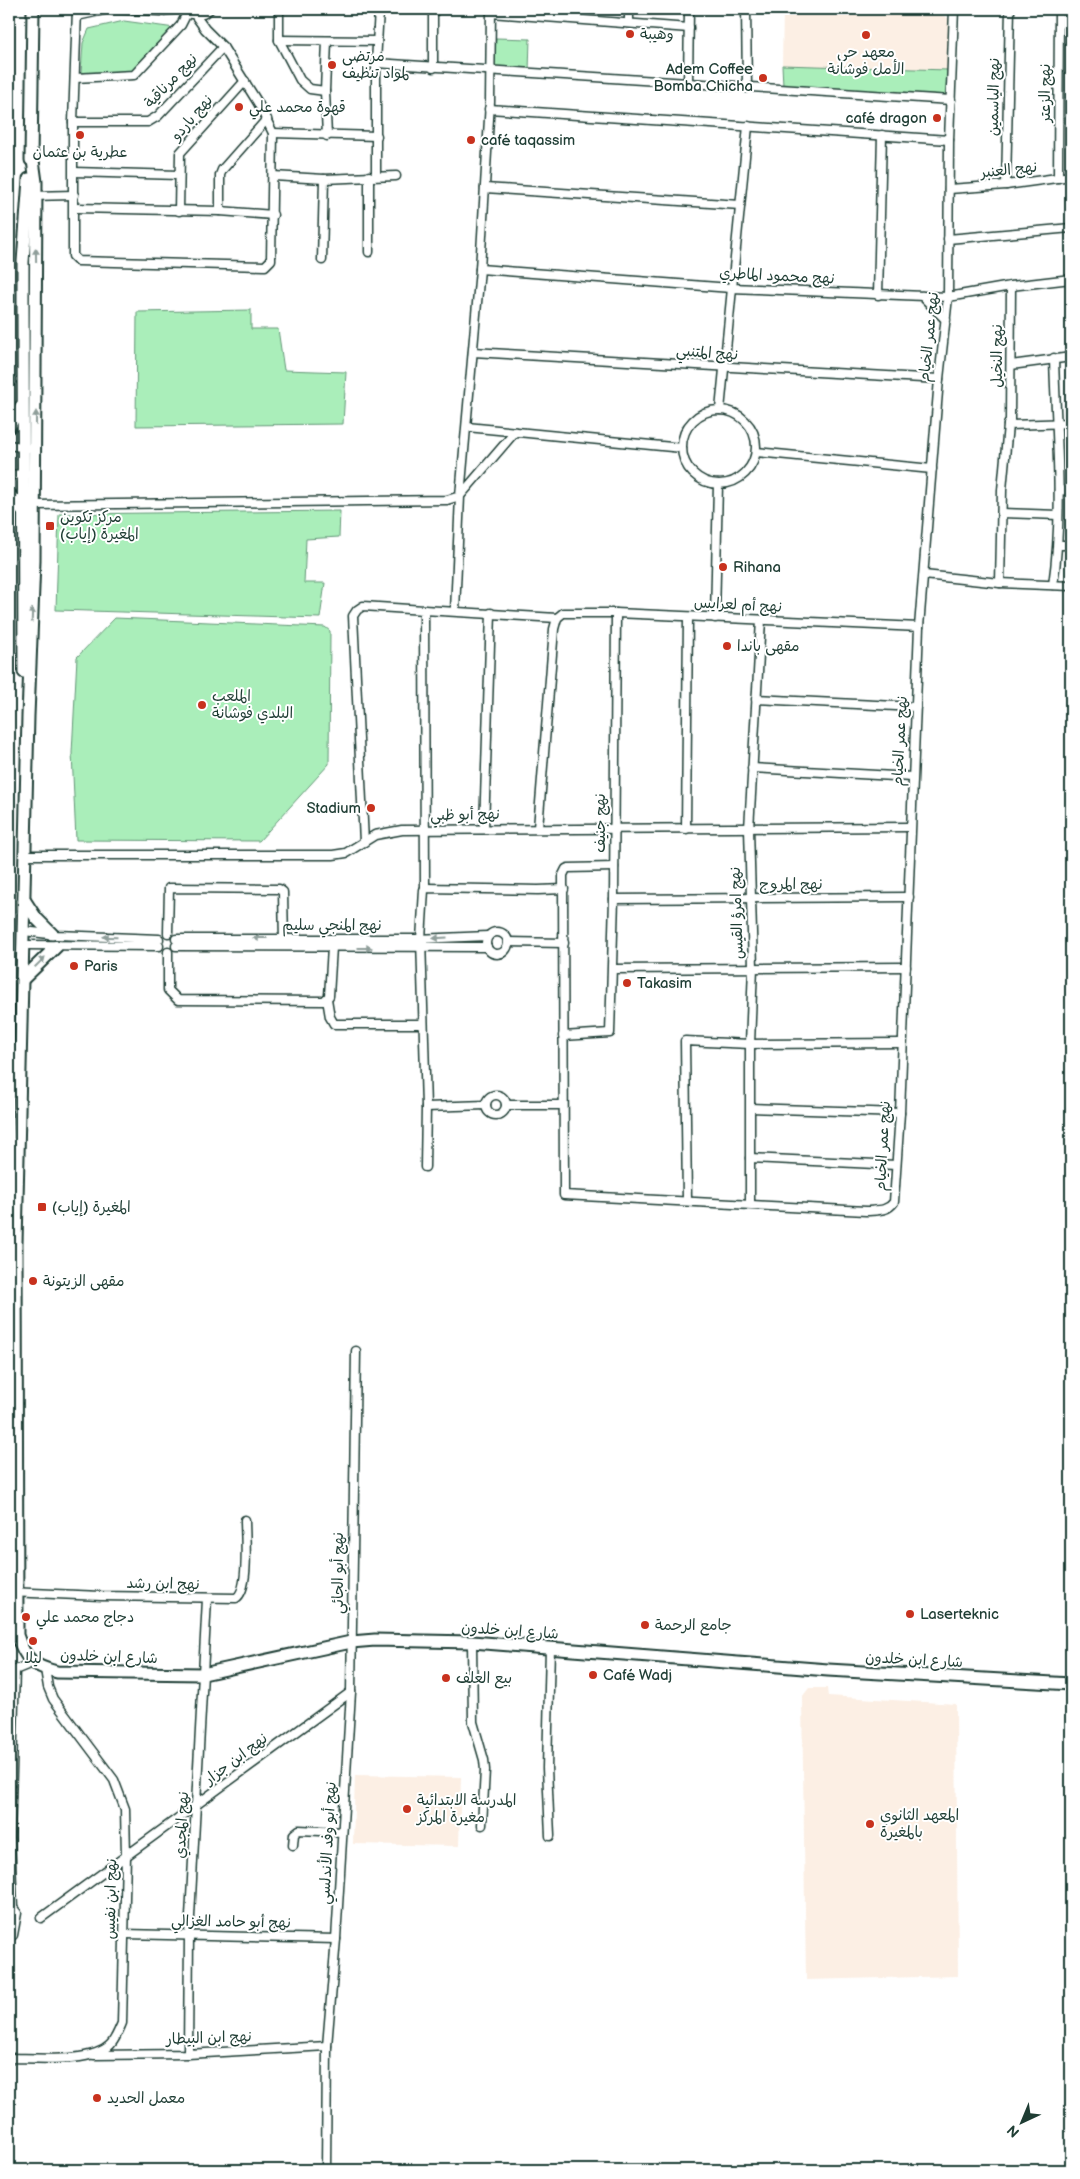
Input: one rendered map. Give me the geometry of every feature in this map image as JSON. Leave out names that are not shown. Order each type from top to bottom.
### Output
[{"type":"street","points":[[28,716],[23,648],[22,510],[36,449],[32,196],[33,9]]},
{"type":"street","points":[[185,12],[223,47],[245,81],[274,133],[273,214],[270,260],[265,266],[78,261],[73,256],[73,122],[77,12],[109,9],[185,12],[203,14],[210,9]]},
{"type":"street","points":[[279,9],[279,40],[300,80],[306,86],[325,91]]},
{"type":"street","points":[[369,252],[372,176],[377,136],[376,64],[379,9]]},
{"type":"street","points":[[432,68],[433,9]]},
{"type":"street","points":[[629,9],[629,23]]},
{"type":"street","points":[[688,84],[689,9]]},
{"type":"street","points":[[746,9],[747,88]]},
{"type":"street","name":"نهج عمر الخيام","points":[[563,1105],[564,1195],[866,1210],[884,1210],[894,1202],[900,1114],[912,777],[920,627],[939,379],[948,297],[949,140],[954,9]]},
{"type":"street","name":"نهج الياسمين","points":[[1006,185],[1010,9]]},
{"type":"street","name":"نهج الزعتر","points":[[1058,178],[1059,9]]},
{"type":"street","points":[[455,612],[460,496],[480,270],[485,188],[491,11],[689,28]]},
{"type":"street","points":[[75,78],[134,75],[181,25],[185,12]]},
{"type":"street","points":[[279,40],[377,41]]},
{"type":"street","points":[[327,41],[325,91],[327,136]]},
{"type":"street","name":"نهج مرناقية","points":[[73,122],[142,123],[154,120],[223,47]]},
{"type":"street","points":[[376,64],[951,100]]},
{"type":"street","name":"نهج باردو","points":[[179,212],[179,156],[182,149],[245,81]]},
{"type":"street","points":[[489,109],[949,140]]},
{"type":"street","points":[[220,211],[220,175],[222,170],[267,119]]},
{"type":"street","points":[[720,410],[748,126]]},
{"type":"street","points":[[274,133],[377,136]]},
{"type":"street","points":[[878,295],[882,135]]},
{"type":"street","points":[[74,172],[179,175]]},
{"type":"street","points":[[273,176],[324,179],[396,176]]},
{"type":"street","name":"نهج العنبر","points":[[949,189],[1006,185],[1071,176]]},
{"type":"street","points":[[322,260],[324,179]]},
{"type":"street","points":[[485,188],[740,205]]},
{"type":"street","points":[[32,196],[74,195]]},
{"type":"street","points":[[13,1935],[17,1913],[13,1908],[10,1837],[12,1669],[32,1663],[26,1656],[17,1635],[14,1593],[12,1244],[23,979],[28,716],[35,505],[23,447],[23,262],[32,196]]},
{"type":"street","points":[[74,208],[273,214]]},
{"type":"street","points":[[948,240],[1071,228]]},
{"type":"street","name":"نهج محمود الماطري","points":[[480,270],[731,288],[948,297],[1011,286],[1071,279]]},
{"type":"street","name":"نهج النخيل","points":[[1000,583],[1002,513],[1008,425],[1010,420],[1011,286]]},
{"type":"street","points":[[922,296],[946,320]]},
{"type":"street","name":"نهج المتنبي","points":[[473,352],[939,379]]},
{"type":"street","points":[[1011,365],[1071,357]]},
{"type":"street","points":[[1053,585],[1059,545],[1054,358]]},
{"type":"street","points":[[9,427],[23,402]]},
{"type":"street","points":[[720,410],[735,414],[747,423],[754,437],[756,452],[753,462],[745,473],[732,481],[718,484],[704,480],[691,471],[682,448],[685,433],[693,421],[705,412],[720,410]]},
{"type":"street","points":[[1008,425],[1071,423]]},
{"type":"street","points":[[467,427],[682,448]]},
{"type":"street","points":[[35,505],[447,500],[460,496],[515,432]]},
{"type":"street","points":[[9,445],[36,449]]},
{"type":"street","points":[[756,452],[932,469]]},
{"type":"street","points":[[9,475],[30,474]]},
{"type":"street","points":[[715,618],[718,484]]},
{"type":"street","points":[[1059,490],[1071,491]]},
{"type":"street","points":[[9,494],[22,510]]},
{"type":"street","points":[[1002,513],[1058,515]]},
{"type":"street","points":[[1059,545],[1071,545]]},
{"type":"street","points":[[924,575],[1000,583],[1071,586]]},
{"type":"street","name":"نهج أم لعرايس","points":[[364,842],[353,616],[363,606],[557,618],[563,613],[571,612],[616,613],[920,627]]},
{"type":"street","points":[[424,610],[425,888],[421,943],[426,1108],[425,1167]]},
{"type":"street","points":[[484,829],[491,613]]},
{"type":"street","name":"نهج جنيف","points":[[563,1036],[610,1033],[614,899],[616,613]]},
{"type":"street","points":[[686,829],[688,617]]},
{"type":"street","points":[[538,828],[554,629],[557,618]]},
{"type":"street","name":"نهج امرؤ القيس","points":[[750,1204],[750,1044],[753,967],[748,828],[761,620]]},
{"type":"street","points":[[756,699],[916,707]]},
{"type":"street","points":[[752,768],[912,777]]},
{"type":"street","name":"نهج أبو ظبي","points":[[25,856],[333,856],[346,853],[375,835],[385,832],[424,830],[910,827]]},
{"type":"street","points":[[506,1106],[563,1105],[563,875],[566,869],[614,867]]},
{"type":"street","points":[[284,948],[283,892],[279,889],[169,888],[168,933],[176,942],[168,952],[168,990],[178,1000],[324,1000],[327,998]]},
{"type":"street","points":[[425,888],[538,890],[564,888]]},
{"type":"street","name":"نهج المروج","points":[[614,899],[908,897]]},
{"type":"street","points":[[25,900],[36,918],[52,934]]},
{"type":"street","points":[[24,931],[159,942],[168,952]]},
{"type":"street","points":[[498,932],[505,935],[508,942],[505,949],[499,953],[492,952],[487,947],[488,936],[498,932]]},
{"type":"street","points":[[24,945],[57,946],[159,942],[168,933]]},
{"type":"street","name":"نهج المنجي سليم","points":[[176,942],[284,948],[332,948],[421,943],[488,936]]},
{"type":"street","name":"نهج المنجي سليم","points":[[176,942],[283,938],[487,947]]},
{"type":"street","points":[[508,942],[564,943]]},
{"type":"street","points":[[23,979],[57,946]]},
{"type":"street","points":[[332,948],[327,998],[330,1017],[334,1024],[423,1024]]},
{"type":"street","points":[[613,969],[906,967]]},
{"type":"street","points":[[687,1201],[685,1040],[750,1044],[902,1043]]},
{"type":"street","points":[[496,1096],[503,1099],[506,1106],[503,1112],[496,1115],[489,1112],[486,1106],[489,1098],[496,1096]]},
{"type":"street","points":[[426,1108],[486,1106]]},
{"type":"street","points":[[751,1108],[900,1114]]},
{"type":"street","points":[[750,1158],[896,1165]]},
{"type":"street","name":"نهج أبو الجائي","points":[[351,1642],[356,1351]]},
{"type":"street","name":"نهج ابن رشد","points":[[14,1593],[207,1599],[236,1598],[242,1592],[245,1571],[245,1520]]},
{"type":"street","name":"نهج المجدي","points":[[188,2054],[189,1935],[207,1599]]},
{"type":"street","name":"شارع ابن خلدون","points":[[32,1663],[45,1669],[72,1673],[203,1674],[351,1642],[375,1640],[472,1642],[828,1670],[1071,1684]]},
{"type":"street","name":"نهج أبو وفد الأندلسي","points":[[326,2170],[327,2046],[336,1938],[351,1692],[351,1642]]},
{"type":"street","points":[[472,1642],[473,1722],[485,1770],[482,1826]]},
{"type":"street","points":[[550,1648],[548,1768],[550,1836]]},
{"type":"street","name":"نهج ابن نفيس","points":[[9,2058],[67,2058],[92,2055],[110,2045],[122,2023],[125,1934],[125,1810],[120,1792],[114,1780],[53,1698],[48,1687],[45,1669]]},
{"type":"street","name":"نهج ابن جزار","points":[[41,1918],[351,1692]]},
{"type":"street","points":[[293,1845],[294,1834],[298,1830],[342,1832]]},
{"type":"street","name":"نهج أبو حامد الغزالي","points":[[125,1934],[336,1938]]},
{"type":"street","name":"نهج ابن البيطار","points":[[92,2055],[188,2054],[327,2046]]},
{"type":"shaded area","name":"معهد حي الأمل فوشانة","points":[[783,9],[942,9],[942,15],[950,19],[948,70],[782,65]]},
{"type":"shaded area","points":[[809,1688],[827,1688],[828,1696],[956,1704],[958,1976],[806,1980],[802,1697]]},
{"type":"shaded area","name":"المدرسة الابتدائية مغيرة المركز","points":[[355,1775],[461,1777],[459,1846],[353,1844]]},
{"type":"green space","points":[[124,21],[175,28],[132,71],[81,73],[83,43],[89,29]]},
{"type":"green space","points":[[496,38],[530,39],[529,71],[494,69]]},
{"type":"green space","points":[[782,65],[948,70],[945,95],[783,86]]},
{"type":"green space","points":[[251,310],[251,329],[278,329],[284,370],[346,372],[343,424],[136,426],[137,312]]},
{"type":"green space","points":[[340,511],[339,537],[306,539],[304,583],[325,583],[320,618],[56,610],[59,514]]},
{"type":"green space","name":"الملعب البلدي فوشانة","points":[[115,618],[325,627],[330,631],[329,764],[259,841],[76,840],[72,753],[77,657]]},
{"type":"place","name":"وهيبة","points":[[630,34]]},
{"type":"place","name":"معهد حي الأمل فوشانة","points":[[866,35]]},
{"type":"place","name":"مرتضى لمواد تنظيف","points":[[332,65]]},
{"type":"place","name":"Adem Coffee Bomba Chicha","points":[[763,78]]},
{"type":"place","name":"قهوة محمد علي","points":[[239,107]]},
{"type":"place","name":"café dragon","points":[[937,118]]},
{"type":"place","name":"عطرية بن عثمان","points":[[80,135]]},
{"type":"place","name":"café taqassim","points":[[471,140]]},
{"type":"place","name":"مركز تكوين المغيرة (إياب)","points":[[50,526]]},
{"type":"place","name":"Rihana","points":[[723,567]]},
{"type":"place","name":"مقهى باندا","points":[[727,646]]},
{"type":"place","name":"الملعب البلدي فوشانة","points":[[202,705]]},
{"type":"place","name":"Stadium","points":[[371,808]]},
{"type":"place","name":"Paris","points":[[74,966]]},
{"type":"place","name":"Takasim","points":[[627,983]]},
{"type":"place","name":"المغيرة (إياب)","points":[[42,1207]]},
{"type":"place","name":"مقهى الزيتونة","points":[[33,1281]]},
{"type":"place","name":"Laserteknic","points":[[910,1614]]},
{"type":"place","name":"دجاج محمد علي","points":[[26,1617]]},
{"type":"place","name":"جامع الرحمة","points":[[645,1625]]},
{"type":"place","name":"ليلا","points":[[33,1641]]},
{"type":"place","name":"Café Wadj","points":[[593,1675]]},
{"type":"place","name":"بيع العلف","points":[[446,1678]]},
{"type":"place","name":"المدرسة الابتدائية مغيرة المركز","points":[[407,1809]]},
{"type":"place","name":"المعهد الثانوي بالمغيرة","points":[[870,1824]]},
{"type":"place","name":"معمل الحديد","points":[[97,2098]]}]
